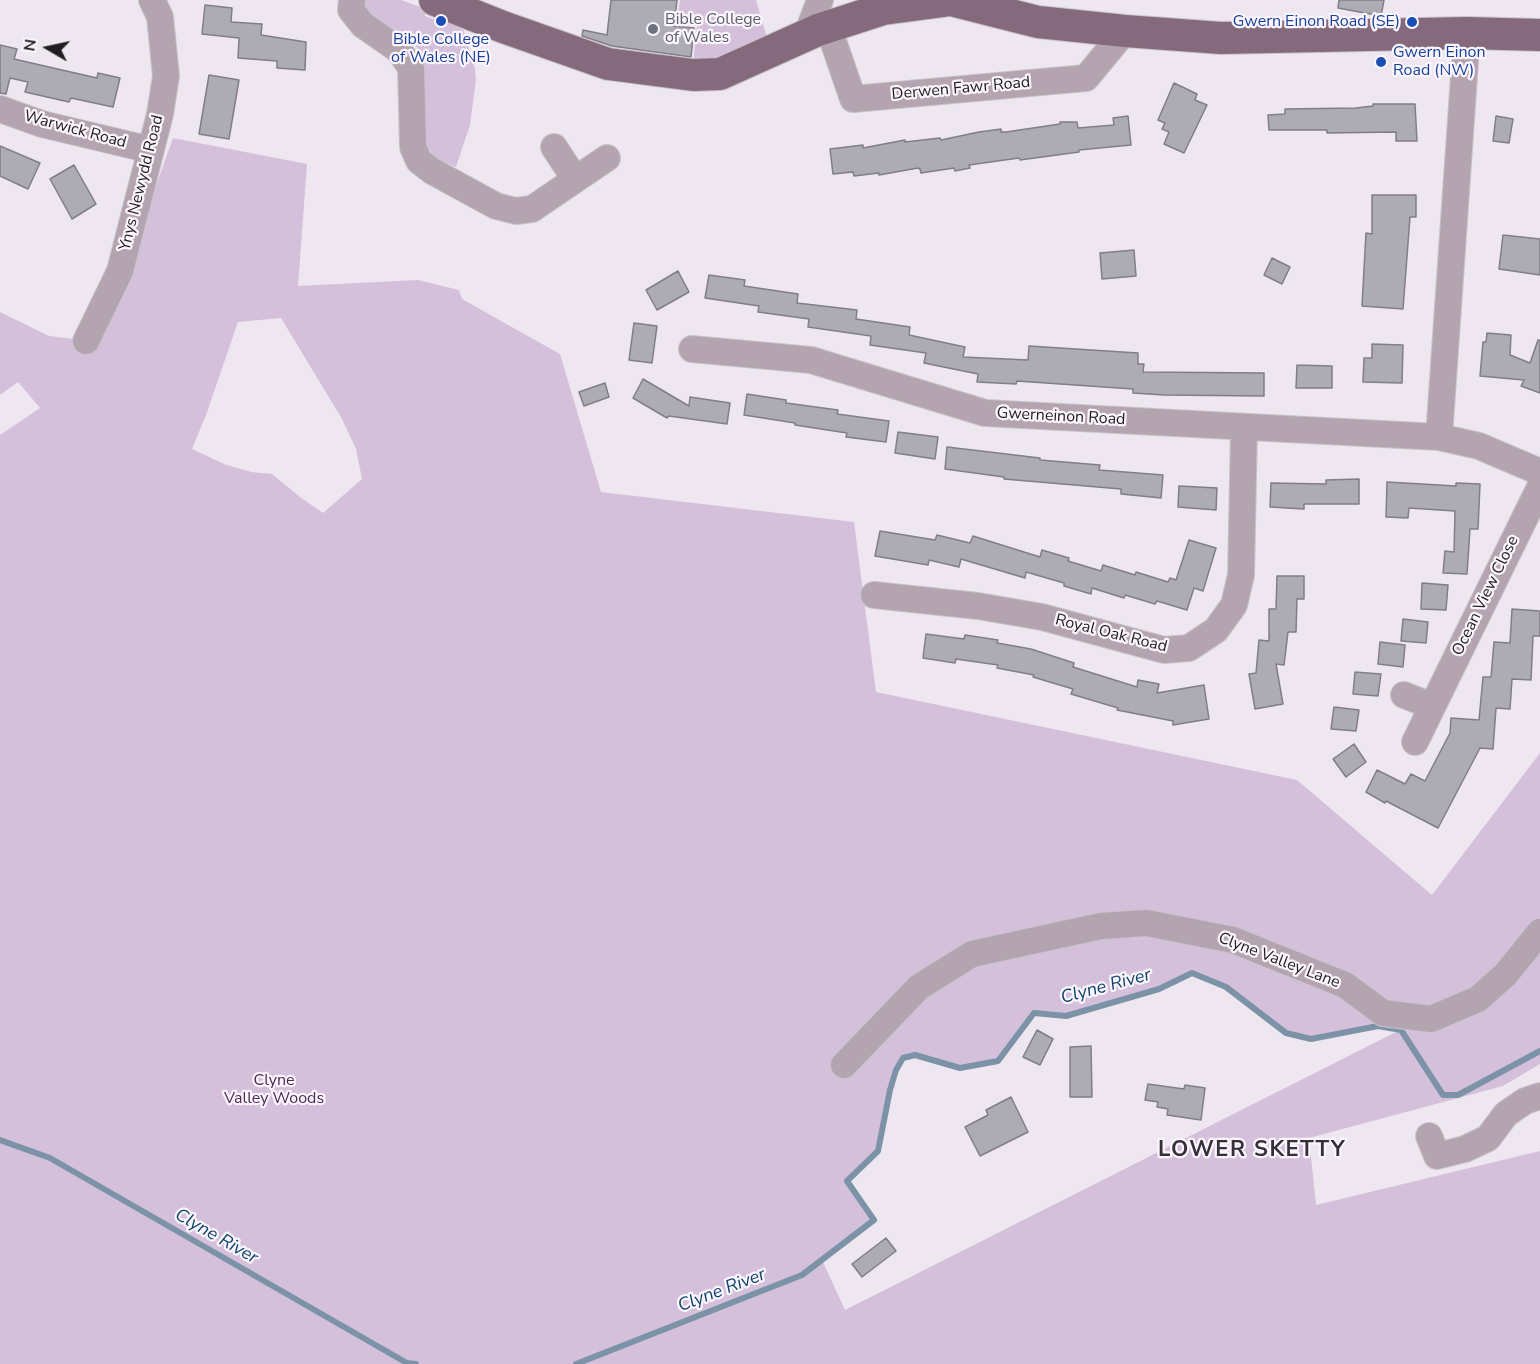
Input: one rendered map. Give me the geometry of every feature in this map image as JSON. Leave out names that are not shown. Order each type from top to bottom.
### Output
[{"type":"main road","points":[[435,0],[608,64],[693,75],[720,74],[818,20],[951,0],[1038,22],[1221,38],[1467,33],[1540,35]]},
{"type":"street","points":[[352,0],[351,10],[363,25],[399,50],[411,68],[413,147],[419,161],[432,171],[495,206],[516,211],[532,209],[607,158]]},
{"type":"street","name":"Ynys Newydd Road","points":[[86,341],[120,271],[160,114],[166,76],[160,6]]},
{"type":"street","name":"Derwen Fawr Road","points":[[818,20],[853,99],[1086,78],[1125,31]]},
{"type":"street","points":[[1439,437],[1467,33]]},
{"type":"street","name":"Warwick Road","points":[[0,109],[42,124],[151,150]]},
{"type":"street","points":[[554,147],[575,179]]},
{"type":"street","name":"Gwerneinon Road","points":[[692,349],[812,360],[985,413],[1439,437],[1479,446],[1540,472]]},
{"type":"street","name":"Royal Oak Road","points":[[874,595],[902,608],[978,606],[1042,617],[1164,650],[1189,648],[1216,630],[1234,605],[1241,575],[1244,428]]},
{"type":"street","name":"Ocean View Close","points":[[1415,742],[1540,487]]},
{"type":"street","points":[[1404,695],[1432,706]]},
{"type":"street","name":"Clyne Valley Lane","points":[[844,1065],[919,987],[972,954],[1101,926],[1147,923],[1233,940],[1345,985],[1383,1013],[1431,1018],[1478,999],[1505,975],[1540,932]]},
{"type":"street","points":[[1429,1136],[1437,1156],[1465,1149],[1488,1138],[1506,1114],[1525,1101],[1540,1096]]},
{"type":"green space","points":[[366,0],[401,0],[426,9],[425,16],[436,20],[437,17],[460,19],[475,69],[476,80],[470,125],[456,167],[435,159],[425,143],[423,67],[419,51],[405,34],[374,20],[365,9]]},
{"type":"green space","points":[[680,0],[756,0],[769,45],[693,65],[697,26],[677,23]]},
{"type":"green space","name":"Clyne Valley Woods","points":[[173,138],[307,164],[298,286],[418,280],[459,290],[462,299],[560,354],[601,492],[854,522],[876,692],[1297,780],[1432,895],[1540,753],[1540,1064],[1503,1086],[1309,1138],[1316,1205],[1540,1151],[1540,1364],[0,1364],[0,435],[40,408],[18,382],[0,395],[0,312],[49,336],[100,342]],"holes":[[[281,318],[342,419],[356,449],[362,479],[323,513],[272,474],[251,472],[224,464],[192,449],[238,322]],[[1192,973],[1226,987],[1286,1033],[1311,1039],[1378,1026],[1400,1030],[845,1310],[822,1260],[874,1219],[847,1181],[878,1151],[890,1090],[896,1070],[903,1058],[915,1055],[960,1068],[998,1061],[1034,1013],[1066,1016],[1159,989]]]},
{"type":"building","points":[[611,0],[677,0],[674,26],[694,28],[691,57],[612,46],[582,36],[583,30],[607,35]]},
{"type":"building","points":[[1339,0],[1384,0],[1381,16],[1338,8]]},
{"type":"building","points":[[205,5],[232,8],[231,22],[262,24],[261,35],[306,42],[305,70],[277,68],[277,61],[238,58],[239,38],[202,34]]},
{"type":"building","points":[[0,45],[17,49],[14,59],[97,78],[98,73],[120,78],[113,107],[71,98],[69,102],[25,92],[28,82],[10,78],[6,94],[0,93]]},
{"type":"building","points":[[209,75],[239,80],[229,139],[199,134]]},
{"type":"building","points":[[1174,83],[1197,94],[1195,100],[1207,105],[1184,153],[1164,144],[1169,132],[1162,129],[1165,123],[1158,120]]},
{"type":"building","points":[[1373,104],[1415,104],[1417,141],[1396,141],[1396,132],[1327,133],[1327,130],[1269,130],[1268,115],[1285,114],[1285,109],[1356,108],[1373,106]]},
{"type":"building","points":[[1128,116],[1131,145],[969,165],[970,168],[955,171],[954,168],[921,173],[918,168],[879,175],[879,173],[854,176],[853,172],[833,174],[830,149],[863,145],[863,148],[905,140],[905,142],[940,138],[941,140],[979,132],[1001,129],[1001,132],[1006,132],[1060,124],[1060,122],[1077,122],[1078,128],[1114,125],[1113,118]]},
{"type":"building","points":[[1496,116],[1513,119],[1509,143],[1493,141]]},
{"type":"building","points":[[0,146],[40,163],[28,189],[0,176]]},
{"type":"building","points":[[74,165],[96,204],[72,219],[50,179]]},
{"type":"building","points":[[1372,195],[1416,195],[1416,217],[1410,217],[1403,309],[1362,306],[1366,233],[1372,234]]},
{"type":"building","points":[[1503,235],[1540,239],[1540,275],[1499,269]]},
{"type":"building","points":[[1134,250],[1136,276],[1102,279],[1100,253]]},
{"type":"building","points":[[1272,258],[1290,267],[1282,284],[1264,275]]},
{"type":"building","points":[[678,271],[689,292],[657,310],[646,290]]},
{"type":"building","points":[[709,275],[745,280],[744,286],[798,294],[797,303],[857,310],[856,319],[910,327],[909,335],[965,347],[963,357],[1028,360],[1029,346],[1138,353],[1138,364],[1144,364],[1143,372],[1264,373],[1264,396],[1164,395],[1133,393],[1133,389],[1017,381],[1016,384],[977,382],[978,374],[924,363],[926,353],[870,345],[871,336],[808,327],[809,319],[758,312],[759,306],[705,298]]},
{"type":"building","points":[[634,323],[657,326],[652,363],[629,360]]},
{"type":"building","points":[[1487,333],[1511,335],[1510,355],[1530,363],[1538,340],[1540,340],[1540,393],[1521,386],[1524,380],[1480,376],[1483,342],[1486,342]]},
{"type":"building","points":[[1372,344],[1403,345],[1402,383],[1363,382],[1364,358],[1372,358]]},
{"type":"building","points":[[1297,365],[1332,366],[1332,388],[1296,388]]},
{"type":"building","points":[[643,379],[689,406],[690,397],[730,403],[727,424],[669,416],[667,418],[633,398]]},
{"type":"building","points":[[605,383],[609,397],[584,406],[579,392]]},
{"type":"building","points":[[747,394],[786,400],[786,403],[838,410],[837,414],[889,421],[886,442],[846,437],[847,433],[744,415]]},
{"type":"building","points":[[898,432],[938,437],[935,459],[895,453]]},
{"type":"building","points":[[947,447],[1040,458],[1040,460],[1100,465],[1099,470],[1163,475],[1161,498],[1121,494],[1121,489],[1004,479],[1004,477],[945,469]]},
{"type":"building","points":[[1359,479],[1359,504],[1304,504],[1304,509],[1270,507],[1271,483],[1326,484],[1326,480]]},
{"type":"building","points":[[1387,482],[1456,486],[1456,483],[1480,484],[1478,529],[1470,529],[1467,574],[1443,573],[1445,551],[1454,552],[1455,511],[1409,508],[1408,518],[1386,517]]},
{"type":"building","points":[[1179,486],[1217,488],[1216,510],[1178,507]]},
{"type":"building","points":[[880,531],[935,540],[937,535],[970,543],[973,536],[1040,557],[1042,550],[1101,571],[1103,565],[1168,582],[1170,578],[1176,580],[1189,540],[1216,548],[1203,591],[1194,588],[1187,610],[1157,601],[1155,604],[1125,595],[1124,598],[1092,588],[1091,594],[1026,572],[1025,578],[961,559],[959,567],[929,560],[928,565],[875,556]]},
{"type":"building","points":[[1277,576],[1304,576],[1304,599],[1297,599],[1296,632],[1288,632],[1284,665],[1276,664],[1283,704],[1255,709],[1249,674],[1256,673],[1259,640],[1269,641],[1269,609],[1276,609]]},
{"type":"building","points":[[1422,583],[1448,585],[1446,610],[1421,609]]},
{"type":"building","points":[[1512,609],[1540,611],[1540,636],[1533,636],[1531,680],[1512,679],[1510,709],[1496,708],[1493,749],[1480,748],[1438,828],[1366,792],[1377,770],[1405,784],[1411,774],[1425,781],[1450,733],[1451,718],[1479,720],[1483,677],[1491,677],[1494,642],[1510,643]]},
{"type":"building","points":[[1403,619],[1428,622],[1426,643],[1401,641]]},
{"type":"building","points":[[926,634],[964,639],[965,635],[998,640],[997,643],[1031,649],[1074,663],[1073,667],[1137,687],[1138,680],[1159,684],[1157,693],[1204,685],[1209,719],[1173,725],[1173,721],[1117,710],[1118,708],[1071,694],[1073,689],[1033,677],[1034,675],[997,668],[998,665],[956,659],[955,663],[923,658]]},
{"type":"building","points":[[1380,642],[1405,645],[1403,667],[1378,664]]},
{"type":"building","points":[[1355,672],[1381,674],[1378,696],[1353,694]]},
{"type":"building","points":[[1334,707],[1359,710],[1356,731],[1331,729]]},
{"type":"building","points":[[1354,744],[1366,762],[1346,777],[1333,759]]},
{"type":"building","points":[[1037,1030],[1053,1039],[1040,1065],[1023,1057]]},
{"type":"building","points":[[1091,1046],[1092,1097],[1070,1097],[1070,1047]]},
{"type":"building","points":[[1148,1084],[1184,1089],[1185,1085],[1205,1088],[1201,1120],[1167,1115],[1168,1109],[1157,1107],[1158,1102],[1145,1100]]},
{"type":"building","points":[[1011,1097],[1028,1132],[980,1156],[965,1127],[988,1115],[986,1110]]},
{"type":"building","points":[[886,1238],[896,1251],[862,1277],[852,1264]]},
{"type":"waterway","name":"Clyne River","points":[[576,1364],[802,1275],[874,1220],[847,1181],[878,1151],[890,1090],[896,1070],[903,1058],[915,1055],[960,1068],[998,1061],[1034,1013],[1066,1016],[1159,989],[1192,973],[1226,987],[1286,1033],[1311,1039],[1378,1026],[1401,1030],[1443,1095],[1458,1095],[1540,1051]]},
{"type":"waterway","name":"Clyne River","points":[[0,1140],[50,1158],[407,1363],[416,1364]]},
{"type":"place","name":"Bible College of Wales (NE)","points":[[441,21]]},
{"type":"place","name":"Gwern Einon Road (SE)","points":[[1412,22]]},
{"type":"place","name":"Bible College of Wales","points":[[653,29]]},
{"type":"place","name":"Gwern Einon Road (NW)","points":[[1381,62]]},
{"type":"district","name":"LOWER SKETTY","points":[[1252,1151]]}]
